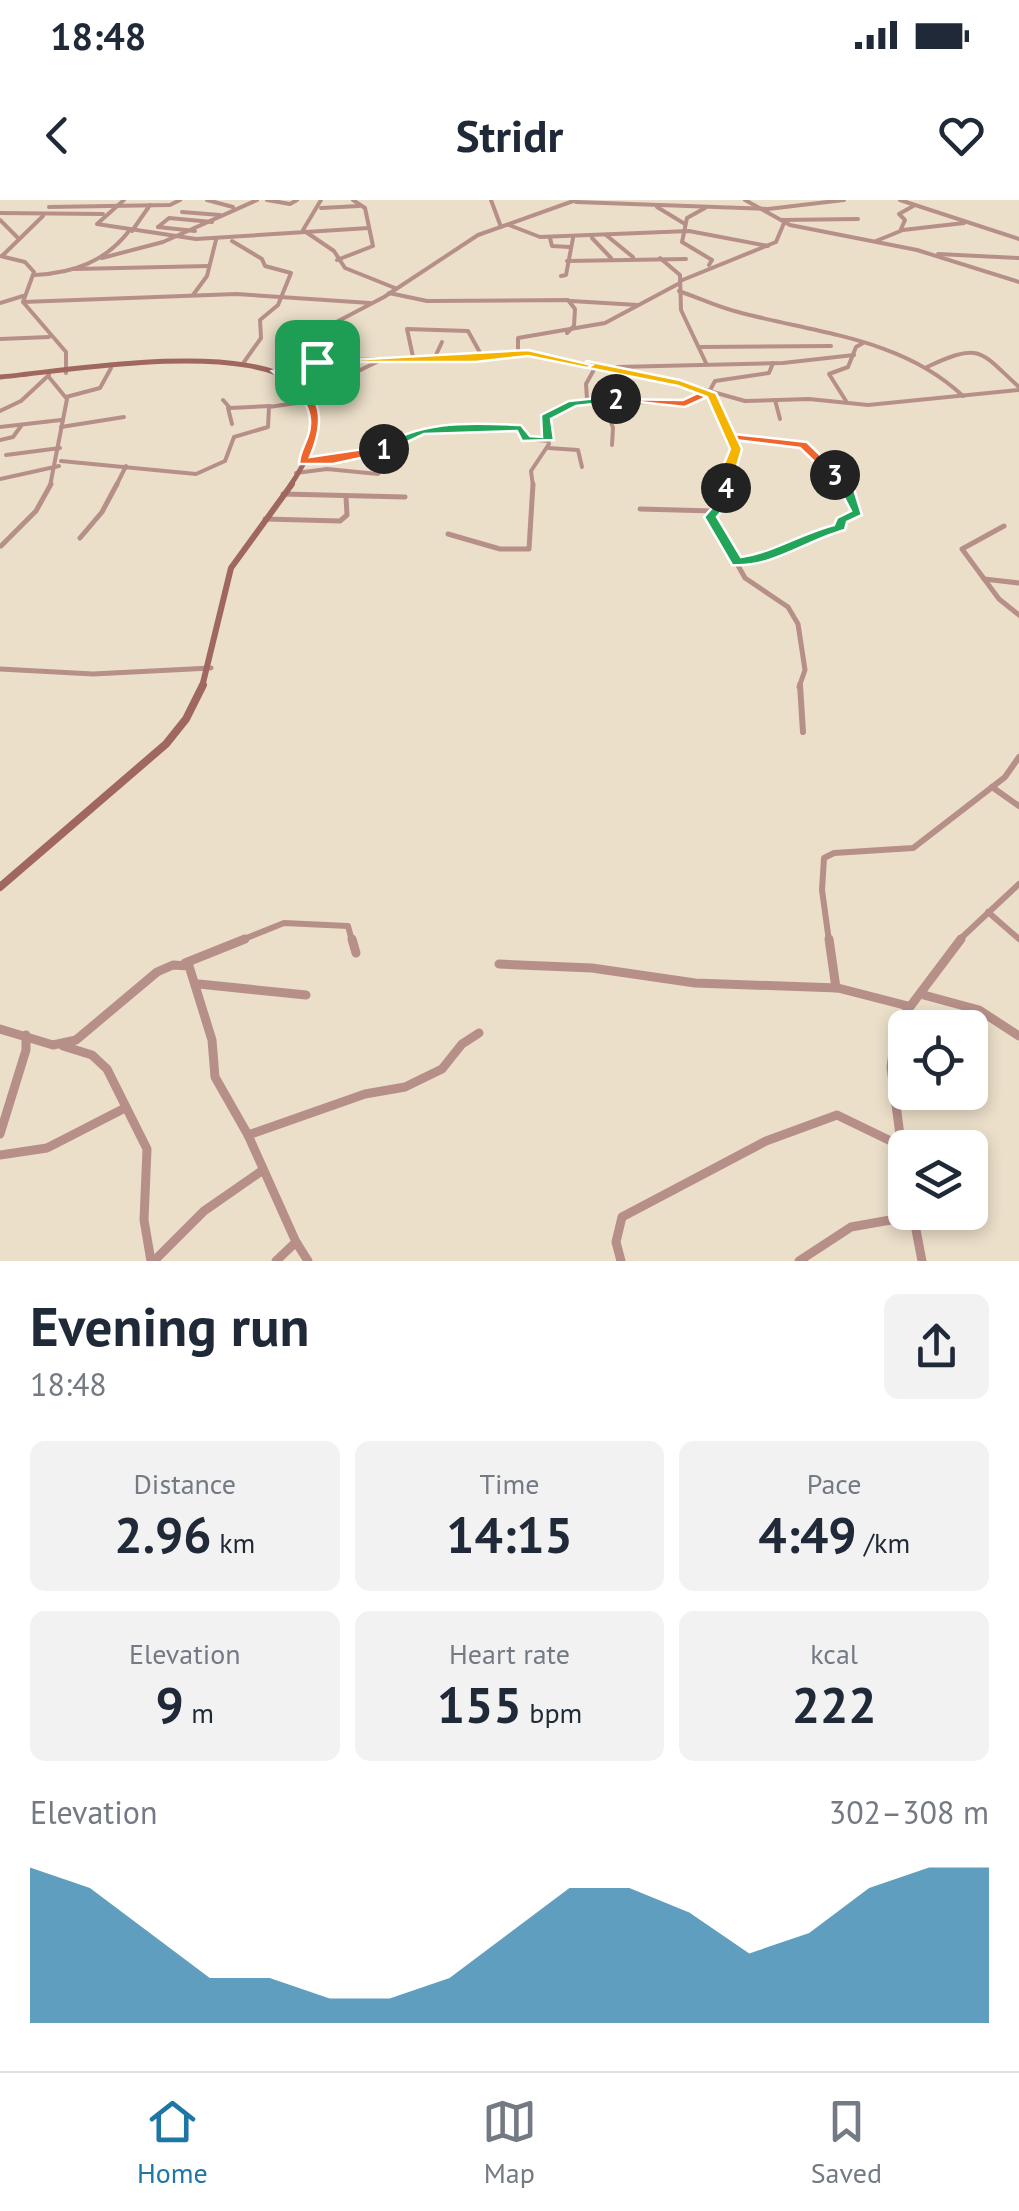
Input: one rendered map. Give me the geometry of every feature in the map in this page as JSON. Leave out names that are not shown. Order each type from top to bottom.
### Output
[{"type":"main road","points":[[0,378],[204,359],[244,362],[277,371],[300,386],[310,400],[316,429],[296,473],[228,574],[210,668],[186,718],[146,765],[2,881]]},
{"type":"street","points":[[35,275],[26,262],[1,256],[59,200]]},
{"type":"street","points":[[0,213],[103,214],[124,200]]},
{"type":"street","points":[[49,206],[172,205],[180,200]]},
{"type":"street","points":[[208,200],[234,208]]},
{"type":"street","points":[[102,258],[186,236],[234,208],[258,200]]},
{"type":"street","points":[[267,200],[290,204],[297,200]]},
{"type":"street","points":[[322,200],[303,230],[333,251],[345,268],[395,288]]},
{"type":"street","points":[[338,260],[373,246],[362,206],[353,200]]},
{"type":"street","points":[[491,200],[505,226],[527,235],[572,238],[683,231],[768,246]]},
{"type":"street","points":[[317,362],[326,347],[325,328],[389,293],[463,243],[573,200],[611,209],[647,205],[792,208],[844,200]]},
{"type":"street","points":[[685,244],[683,231],[688,217],[728,200]]},
{"type":"street","points":[[745,200],[782,222],[932,254],[1019,282]]},
{"type":"street","points":[[900,200],[1019,240]]},
{"type":"street","points":[[75,269],[117,248],[151,205]]},
{"type":"street","points":[[647,205],[664,209],[685,224]]},
{"type":"street","points":[[900,230],[905,220],[899,214],[916,205]]},
{"type":"street","points":[[320,208],[362,206]]},
{"type":"street","points":[[182,212],[220,216]]},
{"type":"street","points":[[103,214],[98,224],[130,232],[216,240],[310,236],[369,228]]},
{"type":"street","points":[[148,233],[169,218],[213,223]]},
{"type":"street","points":[[782,222],[858,219]]},
{"type":"street","points":[[0,220],[17,237]]},
{"type":"street","points":[[518,353],[518,338],[554,338],[614,320],[640,305],[655,290],[708,266],[768,246],[778,240],[782,222]]},
{"type":"street","points":[[872,242],[900,230],[964,222]]},
{"type":"street","points":[[158,227],[196,231]]},
{"type":"street","points":[[606,235],[634,258]]},
{"type":"street","points":[[591,237],[612,259]]},
{"type":"street","points":[[550,238],[553,246],[570,246]]},
{"type":"street","points":[[562,276],[566,275],[572,238]]},
{"type":"street","points":[[193,294],[207,276],[216,240]]},
{"type":"street","points":[[232,240],[262,259],[264,266],[289,270],[290,281],[277,307],[260,321],[261,338],[244,362]]},
{"type":"street","points":[[685,244],[707,254],[712,260],[708,266]]},
{"type":"street","points":[[670,258],[685,244]]},
{"type":"street","points":[[932,254],[1019,258]]},
{"type":"street","points":[[932,254],[942,265]]},
{"type":"street","points":[[119,255],[132,265]]},
{"type":"street","points":[[660,258],[678,273],[682,312],[706,363]]},
{"type":"street","points":[[568,261],[686,258]]},
{"type":"street","points":[[35,275],[132,265],[208,266]]},
{"type":"street","points":[[24,299],[35,275]]},
{"type":"street","points":[[679,291],[730,310],[863,343],[949,380],[964,396]]},
{"type":"street","points":[[389,293],[432,302],[571,301],[640,305]]},
{"type":"street","points":[[0,304],[24,299],[100,302],[134,295],[193,294],[371,304]]},
{"type":"street","points":[[24,299],[50,337],[66,352],[66,372]]},
{"type":"street","points":[[568,332],[574,326],[571,301]]},
{"type":"street","points":[[413,357],[405,338],[408,329],[468,332],[483,358]]},
{"type":"street","points":[[0,339],[50,337]]},
{"type":"street","points":[[435,357],[442,342]]},
{"type":"street","points":[[847,403],[829,374],[848,367],[863,343]]},
{"type":"street","points":[[699,347],[831,346]]},
{"type":"street","points":[[277,371],[317,362],[483,358],[518,353],[606,367],[772,363],[854,355]]},
{"type":"street","points":[[926,368],[946,356],[980,356],[996,361],[1019,389]]},
{"type":"street","points":[[300,386],[350,375],[383,359]]},
{"type":"street","points":[[448,534],[500,549],[528,550],[526,531],[534,484],[531,471],[548,444],[545,418],[584,401],[604,398],[685,404],[708,394],[715,381],[768,374],[772,363]]},
{"type":"street","points":[[584,401],[587,381],[596,366]]},
{"type":"street","points":[[680,366],[686,385]]},
{"type":"street","points":[[606,367],[745,401],[881,404],[1019,389]]},
{"type":"street","points":[[66,396],[100,388],[111,368]]},
{"type":"street","points":[[0,411],[22,400],[48,375],[66,396]]},
{"type":"street","points":[[708,394],[736,449],[725,476],[723,503],[711,517],[717,534],[746,578],[788,607],[798,624],[805,670],[798,687],[803,732]]},
{"type":"street","points":[[1,546],[41,506],[60,463],[66,396]]},
{"type":"street","points":[[604,398],[613,428],[612,445]]},
{"type":"street","points":[[222,400],[232,424]]},
{"type":"street","points":[[228,408],[310,400]]},
{"type":"street","points":[[775,400],[780,419]]},
{"type":"street","points":[[0,480],[60,463],[202,473],[226,461],[234,437],[246,430],[268,428],[271,406]]},
{"type":"street","points":[[0,427],[124,417]]},
{"type":"street","points":[[0,440],[13,437],[22,425]]},
{"type":"street","points":[[303,461],[370,452],[422,431],[457,426],[521,428],[526,439],[579,450],[582,466]]},
{"type":"street","points":[[730,437],[805,446],[847,486],[858,510],[841,520],[840,527],[810,535],[765,558],[737,562]]},
{"type":"street","points":[[6,455],[60,448]]},
{"type":"street","points":[[296,473],[327,469],[378,474],[386,464]]},
{"type":"street","points":[[80,538],[102,512],[126,466]]},
{"type":"street","points":[[281,494],[405,497]]},
{"type":"street","points":[[263,519],[338,522],[347,514],[346,496]]},
{"type":"street","points":[[640,509],[714,511]]},
{"type":"street","points":[[1004,526],[962,546],[984,578],[1019,615]]},
{"type":"street","points":[[984,578],[1019,583]]},
{"type":"street","points":[[0,669],[93,674],[210,668]]},
{"type":"street","points":[[836,988],[822,890],[824,858],[834,852],[913,848],[1005,777],[1019,758]]},
{"type":"street","points":[[991,786],[1019,806]]},
{"type":"street","points":[[898,1130],[891,1068],[897,1024],[957,942],[1019,884]]},
{"type":"street","points":[[988,912],[1019,939]]},
{"type":"street","points":[[58,1046],[88,1034],[128,994],[184,963],[284,923],[348,926],[356,953]]},
{"type":"street","points":[[184,963],[198,984],[212,1040],[215,1077],[248,1135],[308,1261]]},
{"type":"street","points":[[499,964],[592,968],[695,983],[836,988],[908,1006]]},
{"type":"street","points":[[198,984],[306,995]]},
{"type":"street","points":[[920,994],[978,1010],[1019,1036]]},
{"type":"street","points":[[0,1029],[92,1055],[107,1069],[147,1149],[144,1220],[153,1261]]},
{"type":"street","points":[[248,1135],[365,1094],[400,1089],[442,1069],[462,1044],[479,1033]]},
{"type":"street","points":[[0,1134],[26,1050],[26,1035]]},
{"type":"street","points":[[0,1156],[24,1154],[61,1140],[125,1108]]},
{"type":"street","points":[[621,1261],[616,1242],[622,1217],[810,1123],[836,1115],[888,1139]]},
{"type":"street","points":[[153,1261],[204,1210],[263,1170]]},
{"type":"street","points":[[799,1261],[837,1230],[888,1217]]},
{"type":"street","points":[[916,1230],[922,1261]]},
{"type":"street","points":[[276,1261],[296,1242]]},
{"type":"route","points":[[317,362],[277,371],[300,386],[312,406],[316,429],[303,461],[320,462],[370,452],[394,446],[422,431],[457,426],[521,428],[526,439],[548,440],[544,419],[564,406],[606,398],[685,404],[704,393],[712,395],[727,433],[730,437],[805,446],[847,486],[858,512],[841,520],[840,527],[810,535],[765,558],[737,562],[717,534],[711,517],[723,503],[725,476],[736,452],[736,449],[727,433],[726,426],[712,395],[680,383],[528,353],[475,359],[421,356],[317,362]]}]
